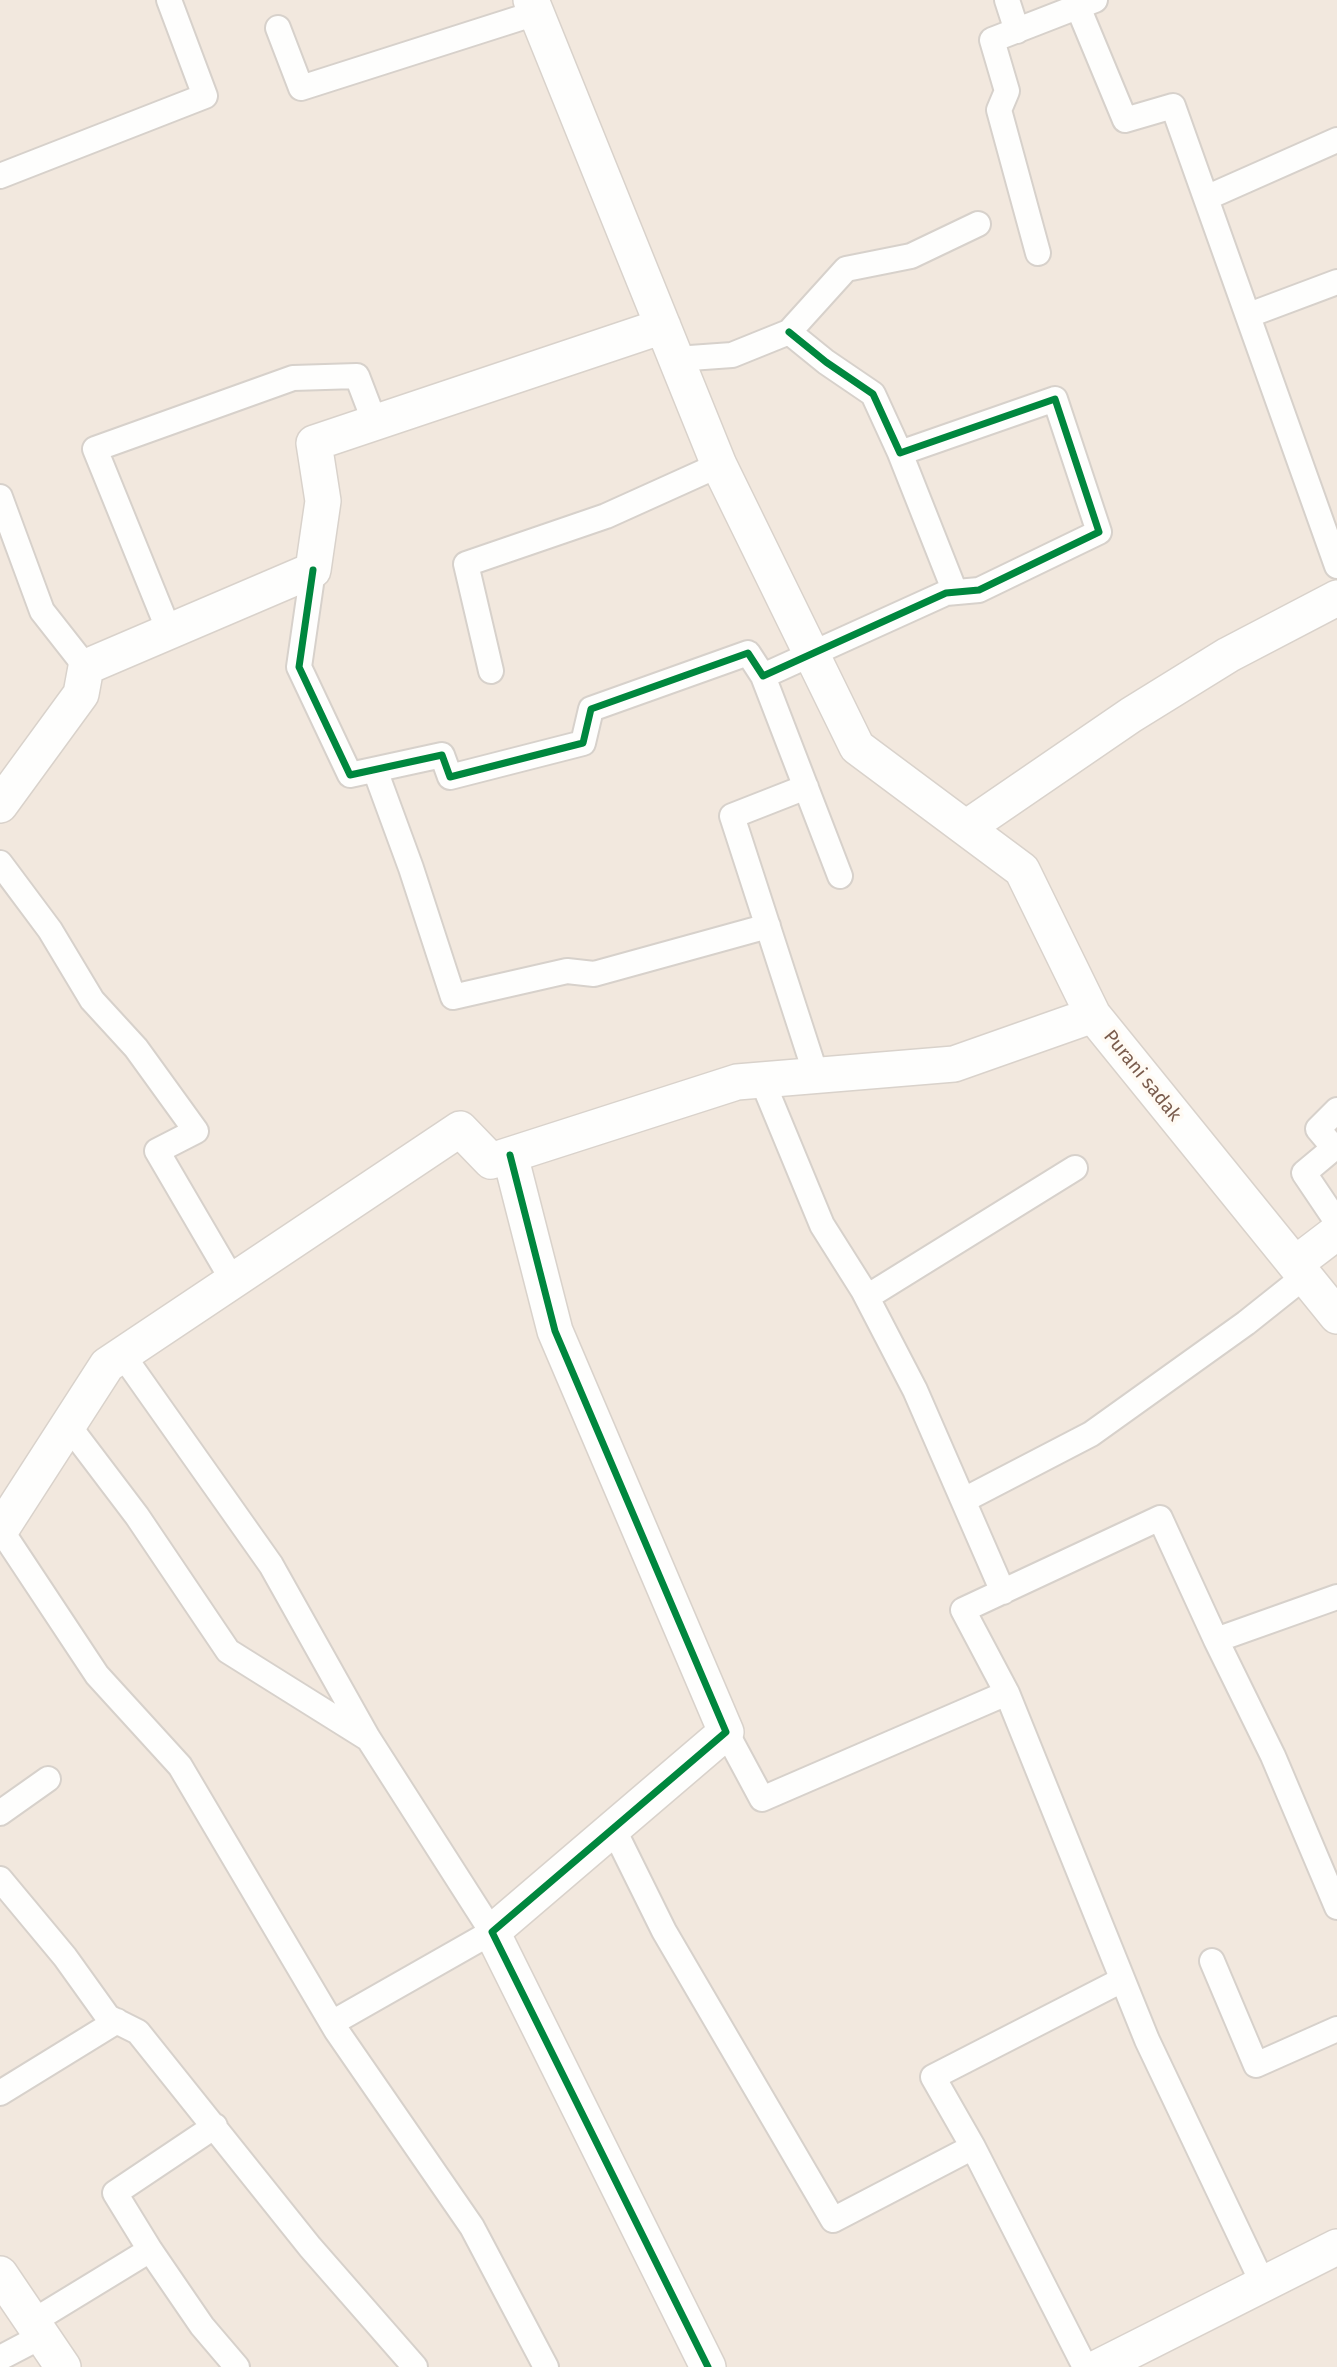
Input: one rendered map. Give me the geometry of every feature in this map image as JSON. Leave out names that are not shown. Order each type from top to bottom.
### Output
[{"type":"street","points":[[0,176],[205,96],[169,0]]},
{"type":"street","points":[[1007,0],[1017,31]]},
{"type":"street","points":[[1038,253],[999,110],[1007,91],[992,40],[1087,4],[1125,120],[1173,106],[1337,566]]},
{"type":"street","points":[[278,28],[301,88],[533,7]]},
{"type":"street","name":"Purani sadak","points":[[533,7],[719,465],[857,747],[1022,870],[1093,1015],[1337,1316]]},
{"type":"street","points":[[1206,198],[1337,140]]},
{"type":"street","points":[[676,359],[732,355],[789,332],[846,269],[911,256],[978,224]]},
{"type":"street","points":[[1249,315],[1337,282]]},
{"type":"street","points":[[663,326],[314,443],[323,501],[299,667],[350,775],[442,755],[450,777],[583,743],[591,709],[748,653],[763,676],[840,876]]},
{"type":"street","points":[[789,332],[873,394],[900,453],[955,592]]},
{"type":"street","points":[[169,631],[95,449],[293,378],[357,376],[375,423]]},
{"type":"street","points":[[763,676],[946,593],[979,590],[1099,532],[1055,398],[900,453]]},
{"type":"street","points":[[491,671],[466,564],[606,516],[719,465]]},
{"type":"street","points":[[0,497],[42,611],[86,667],[81,694],[0,805]]},
{"type":"street","points":[[86,667],[313,570]]},
{"type":"street","points":[[966,828],[1131,715],[1228,655],[1337,598]]},
{"type":"street","points":[[375,770],[411,868],[453,997],[567,971],[594,974],[768,926]]},
{"type":"street","points":[[806,787],[732,816],[816,1076]]},
{"type":"street","points":[[0,863],[50,930],[92,1000],[136,1048],[196,1131],[157,1150],[233,1280]]},
{"type":"street","points":[[546,2367],[472,2227],[332,2023],[180,1766],[97,1675],[1,1531],[107,1365],[460,1129],[491,1161],[737,1082],[954,1064],[1093,1015]]},
{"type":"street","points":[[762,1080],[822,1225],[867,1297],[915,1390],[1003,1592]]},
{"type":"street","points":[[1337,1110],[1318,1129],[1334,1148],[1304,1174],[1337,1222]]},
{"type":"street","points":[[510,1155],[555,1331],[726,1732],[762,1799],[1007,1693]]},
{"type":"street","points":[[867,1297],[1075,1168]]},
{"type":"street","points":[[964,1500],[1091,1434],[1245,1324],[1337,1232]]},
{"type":"street","points":[[122,1354],[271,1565],[368,1738],[492,1932],[708,2367]]},
{"type":"street","points":[[68,1425],[137,1516],[228,1651],[368,1738]]},
{"type":"street","points":[[1263,2284],[1147,2040],[1007,1693],[963,1610],[1160,1518],[1273,1756],[1337,1907]]},
{"type":"street","points":[[1216,1640],[1337,1597]]},
{"type":"street","points":[[332,2023],[492,1932],[726,1732]]},
{"type":"street","points":[[0,1813],[48,1779]]},
{"type":"street","points":[[613,1828],[664,1931],[833,2220],[973,2147]]},
{"type":"street","points":[[0,1879],[65,1957],[108,2017],[138,2032],[310,2247],[415,2367]]},
{"type":"street","points":[[1212,1961],[1256,2065],[1337,2029]]},
{"type":"street","points":[[1084,2367],[973,2147],[933,2077],[1122,1980]]},
{"type":"street","points":[[0,2093],[117,2021]]},
{"type":"street","points":[[215,2126],[116,2193],[150,2250],[202,2326],[237,2367]]},
{"type":"street","points":[[1099,2367],[1137,2358],[1263,2284],[1337,2247]]},
{"type":"street","points":[[0,2358],[150,2250]]},
{"type":"street","points":[[0,2274],[62,2367]]},
{"type":"shaded area","points":[[0,0],[1337,0],[1337,2367],[0,2367]]},
{"type":"cycle path","points":[[313,570],[299,667],[350,775],[442,755],[450,777],[583,743],[591,709],[748,653],[763,676],[946,593],[979,590],[1099,532],[1055,399],[900,453],[873,394],[826,362],[789,332]]},
{"type":"cycle path","points":[[510,1155],[555,1331],[726,1732],[492,1932],[708,2367]]}]
